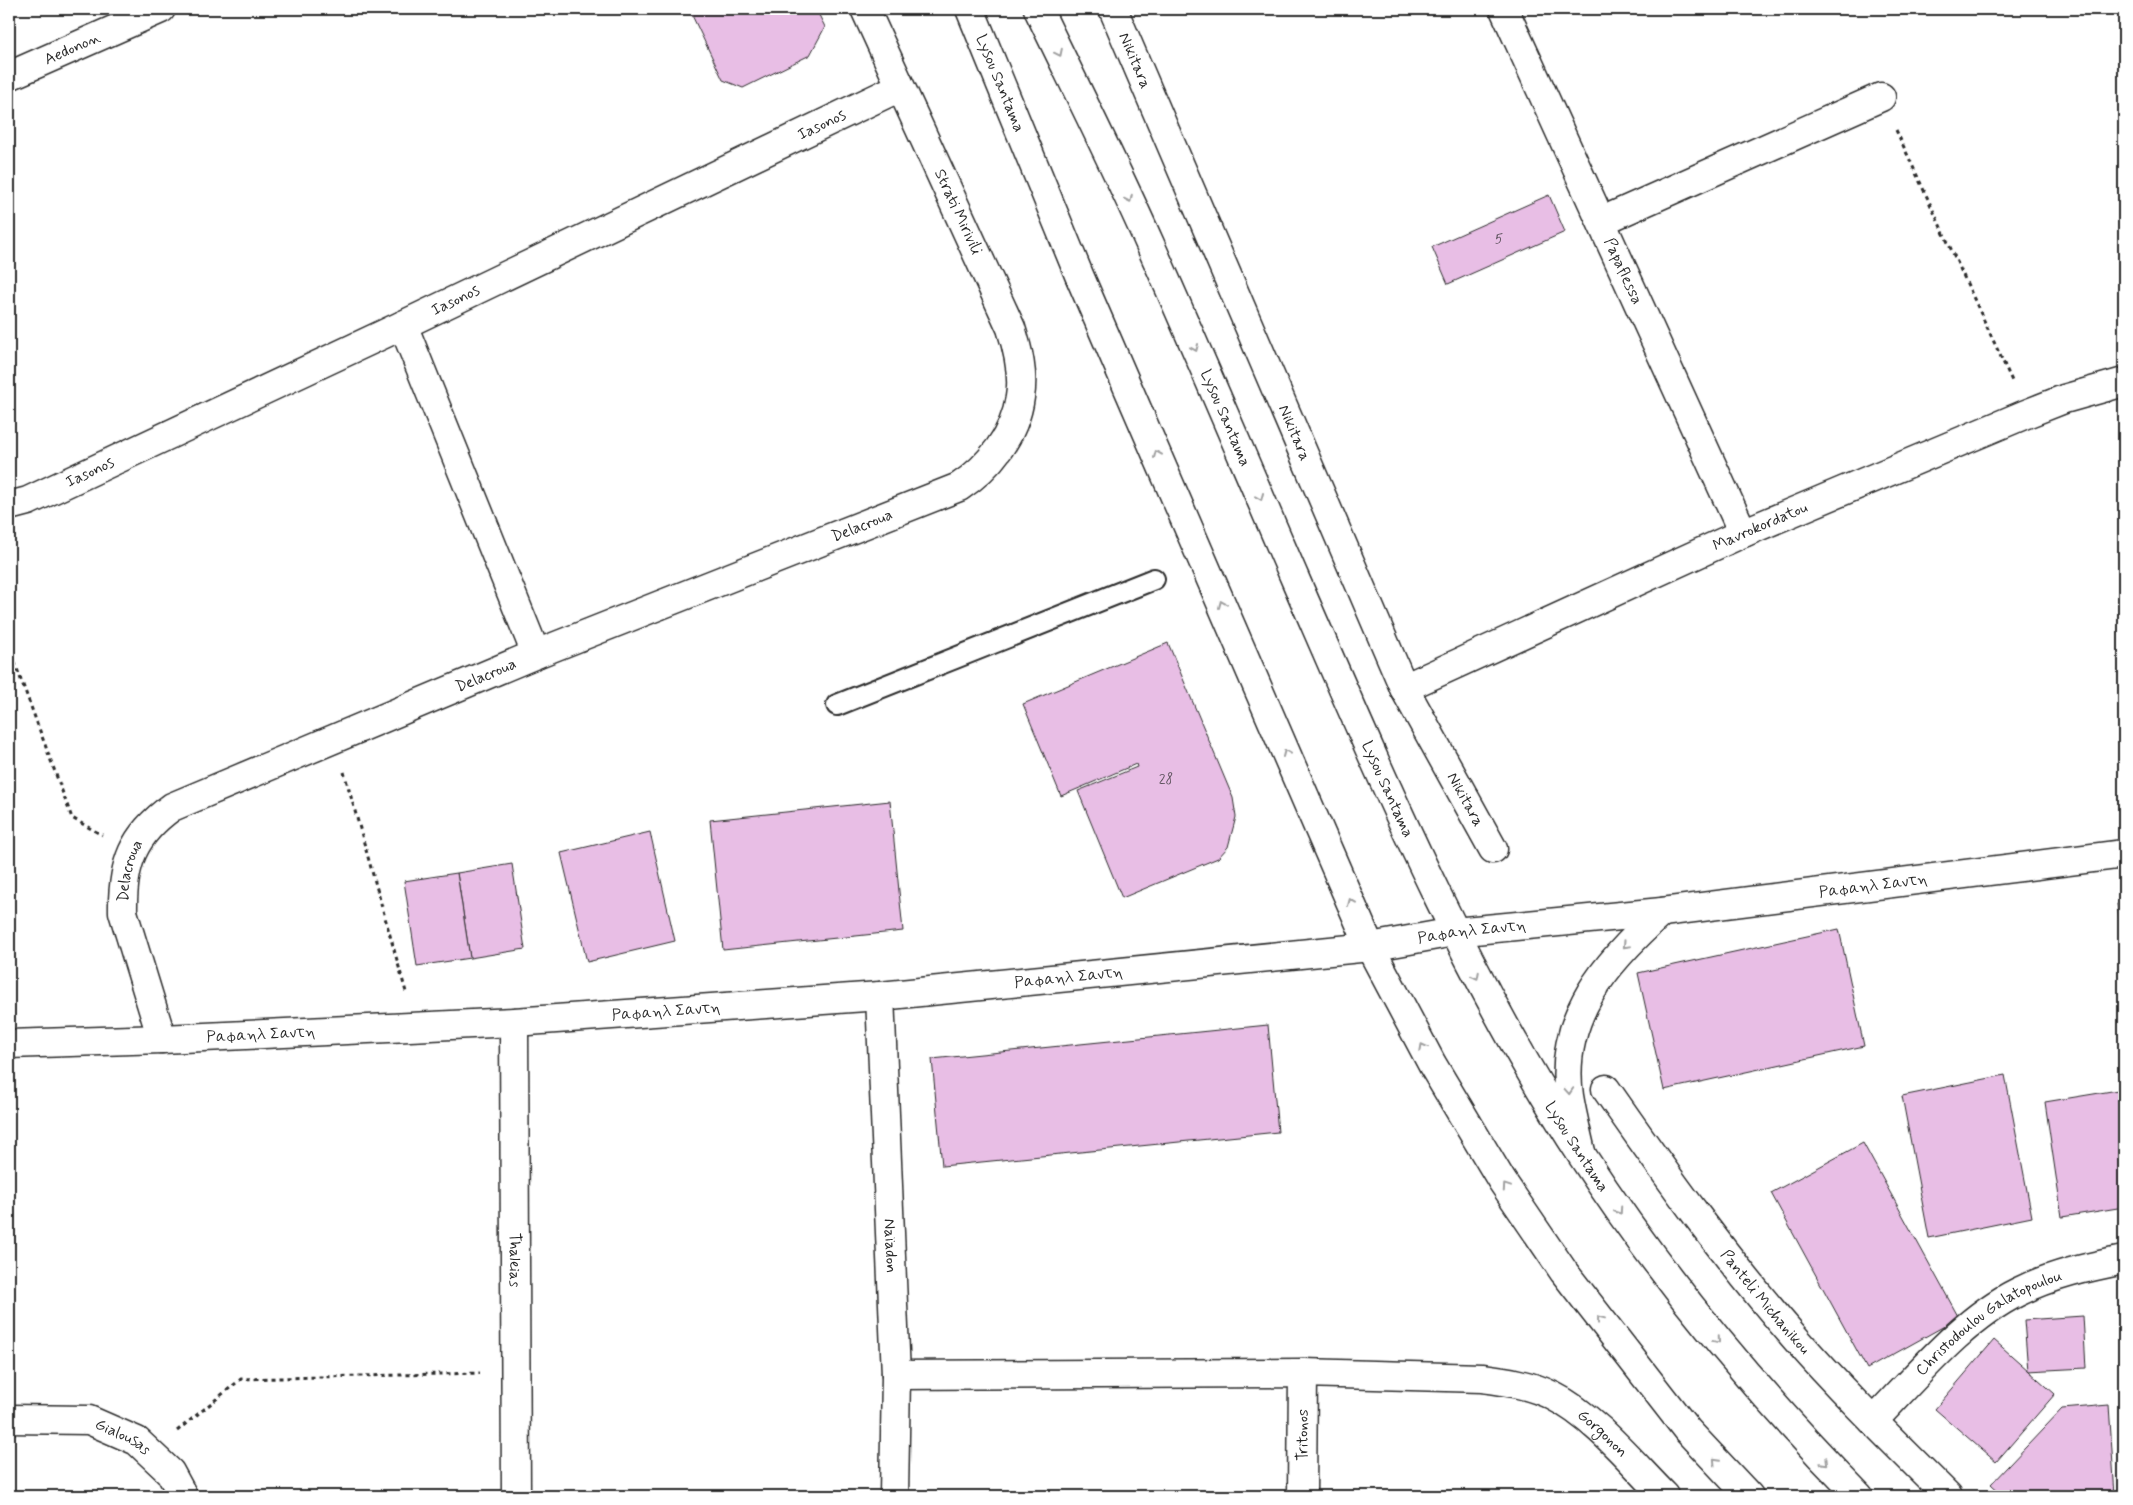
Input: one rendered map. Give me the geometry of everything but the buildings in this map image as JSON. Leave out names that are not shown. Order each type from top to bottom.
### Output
[{"type":"street","name":"Aedonon","points":[[9,76],[129,16],[161,9]]},
{"type":"street","name":"Strati Mirivili","points":[[865,9],[1011,328],[1018,350],[1020,372],[1020,398],[1012,423]]},
{"type":"street","name":"Lysou Santama","points":[[970,9],[1079,275],[1370,946],[1432,1064],[1502,1181],[1564,1272],[1687,1430],[1749,1496]]},
{"type":"street","name":"Lysou Santama","points":[[1038,9],[1147,238],[1400,820],[1454,932],[1495,1011],[1582,1156],[1689,1306],[1803,1439],[1859,1496]]},
{"type":"street","name":"Nikitara","points":[[1113,9],[1404,688],[1493,849]]},
{"type":"street","name":"Papaflessa","points":[[1504,9],[1743,533]]},
{"type":"street","name":"Iasonos","points":[[9,506],[28,501],[403,325],[900,87]]},
{"type":"street","points":[[1602,221],[1881,97]]},
{"type":"street","points":[[403,325],[536,654]]},
{"type":"street","name":"Mavrokordatou","points":[[1404,688],[1743,533],[2026,414],[2064,399],[2124,382]]},
{"type":"street","name":"Delacroua","points":[[162,1039],[124,912],[123,891],[131,852],[144,831],[172,807],[536,654],[958,487],[976,476],[991,460],[1006,440],[1012,423]]},
{"type":"street","name":"Ραφαηλ Σαντη","points":[[9,1044],[162,1039],[514,1022],[880,996],[1370,946],[1454,932],[1662,912],[2124,854]]},
{"type":"street","points":[[1582,1156],[1569,1095],[1569,1062],[1573,1033],[1581,1010],[1611,962],[1662,912]]},
{"type":"street","name":"Naïadon","points":[[880,996],[896,1375],[894,1496]]},
{"type":"street","name":"Thaleias","points":[[514,1022],[516,1496]]},
{"type":"street","name":"Panteli Michanikou","points":[[1606,1089],[1693,1211],[1795,1338],[1873,1421],[1948,1496]]},
{"type":"street","name":"Christodoulou Galatopoulou","points":[[1873,1421],[1967,1327],[1990,1309],[2018,1292],[2047,1280],[2082,1268],[2124,1260]]},
{"type":"street","name":"Gorgonon","points":[[896,1375],[1303,1373],[1482,1378],[1530,1387],[1554,1397],[1573,1409],[1594,1426],[1665,1496]]},
{"type":"street","name":"Tritonos","points":[[1302,1496],[1303,1373]]},
{"type":"street","name":"Gialousas","points":[[9,1419],[89,1420],[137,1441],[170,1472],[183,1496]]},
{"type":"lane","points":[[838,705],[1154,579]]},
{"type":"path","points":[[1881,97],[2026,414]]},
{"type":"path","points":[[9,647],[72,818],[131,852]]},
{"type":"path","points":[[334,738],[415,1027]]},
{"type":"path","points":[[150,1453],[241,1379],[516,1372]]}]
